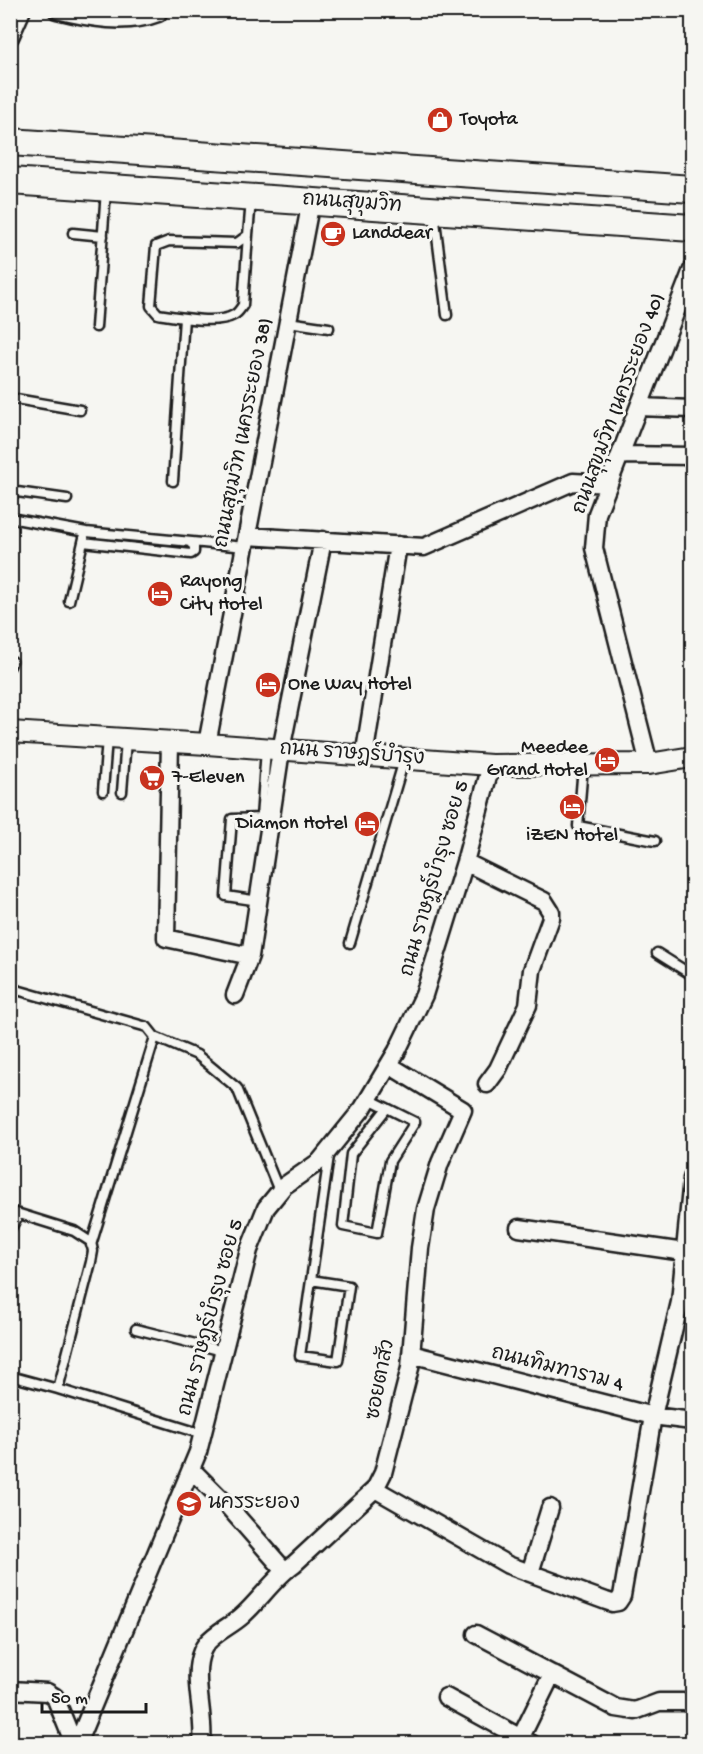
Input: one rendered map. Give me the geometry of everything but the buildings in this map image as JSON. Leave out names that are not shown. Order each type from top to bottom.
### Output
[{"type":"main road","name":"ถนนสุขุมวิท","points":[[10,142],[693,189]]},
{"type":"main road","name":"ถนนสุขุมวิท","points":[[10,181],[693,228]]},
{"type":"street","points":[[10,37],[22,10]]},
{"type":"street","points":[[57,10],[80,16],[125,19],[145,18],[159,10]]},
{"type":"street","name":"ถนนสุขุมวิท (นครระยอง 38)","points":[[207,744],[311,201]]},
{"type":"street","name":"ถนนสุขุมวิท (นครระยอง 40)","points":[[649,764],[594,548],[597,514],[693,270]]},
{"type":"street","points":[[639,407],[693,409]]},
{"type":"street","points":[[620,455],[693,456]]},
{"type":"street","points":[[246,541],[323,540],[424,547],[573,482],[609,484]]},
{"type":"street","points":[[235,995],[250,956],[259,901],[274,749],[323,540]]},
{"type":"street","points":[[364,757],[398,545]]},
{"type":"street","name":"ถนน ราษฎร์บำรุง","points":[[10,732],[491,765],[649,764],[693,757]]},
{"type":"street","points":[[170,742],[166,938],[250,956]]},
{"type":"street","name":"ถนน ราษฎร์บำรุง ซอย 5","points":[[76,1743],[95,1704],[198,1452],[249,1250],[266,1208],[281,1189],[325,1155],[369,1099],[389,1065],[424,995],[465,862],[491,765]]},
{"type":"street","points":[[465,862],[544,901],[551,912],[551,918],[532,970],[528,1005],[498,1069],[487,1084]]},
{"type":"street","name":"ซอยตาสัว","points":[[202,1743],[198,1673],[199,1661],[205,1645],[214,1636],[241,1618],[284,1570],[294,1564],[375,1489],[381,1481],[388,1456],[411,1354],[422,1228],[440,1163],[463,1110],[389,1065]]},
{"type":"street","points":[[375,1489],[491,1557],[606,1601],[618,1602],[622,1596],[653,1416],[680,1302],[693,1178]]},
{"type":"street","points":[[519,1228],[684,1252]]},
{"type":"street","name":"ถนนทิมทาราม 4","points":[[411,1354],[653,1416],[693,1421]]},
{"type":"street","points":[[191,1469],[227,1505],[284,1570]]},
{"type":"street","points":[[530,1573],[550,1508]]},
{"type":"street","points":[[476,1634],[616,1708],[634,1711],[667,1701],[693,1702]]},
{"type":"street","points":[[446,1697],[526,1740],[552,1674]]},
{"type":"street","points":[[10,1690],[47,1692],[55,1697],[76,1743]]},
{"type":"lane","points":[[96,327],[106,187]]},
{"type":"lane","points":[[248,236],[237,243],[169,241],[156,246],[151,306],[158,315],[225,319],[237,314],[243,305],[251,197]]},
{"type":"lane","points":[[434,210],[447,315]]},
{"type":"lane","points":[[73,233],[103,236]]},
{"type":"lane","points":[[173,481],[184,318]]},
{"type":"lane","points":[[288,322],[329,328]]},
{"type":"lane","points":[[10,398],[80,410]]},
{"type":"lane","points":[[10,491],[67,499]]},
{"type":"lane","points":[[10,518],[86,532],[189,542],[246,541]]},
{"type":"lane","points":[[69,601],[86,532]]},
{"type":"lane","points":[[83,542],[191,554],[194,552],[194,546],[189,542]]},
{"type":"lane","points":[[103,791],[117,738]]},
{"type":"lane","points":[[117,738],[122,792]]},
{"type":"lane","points":[[259,901],[226,896],[232,819],[261,818],[274,749]]},
{"type":"lane","points":[[350,943],[404,760]]},
{"type":"lane","points":[[583,766],[578,826],[655,841]]},
{"type":"lane","points":[[657,953],[693,975]]},
{"type":"lane","points":[[10,988],[147,1028],[155,1037],[197,1055],[237,1088],[281,1189]]},
{"type":"lane","points":[[58,1389],[91,1262],[92,1245],[155,1037]]},
{"type":"lane","points":[[369,1099],[387,1108],[415,1122],[390,1161],[378,1233],[343,1226],[351,1154],[387,1108]]},
{"type":"lane","points":[[311,1280],[349,1286],[338,1361],[300,1356],[325,1155]]},
{"type":"lane","points":[[10,1230],[15,1212],[74,1231],[84,1236],[92,1245]]},
{"type":"lane","points":[[136,1329],[223,1351]]},
{"type":"lane","points":[[10,1376],[202,1434]]},
{"type":"place","name":"Toyota","points":[[440,120]]},
{"type":"place","name":"Landdear","points":[[333,234]]},
{"type":"place","name":"Rayong City Hotel","points":[[160,594]]},
{"type":"place","name":"One Way Hotel","points":[[268,685]]},
{"type":"place","name":"Meedee Grand Hotel","points":[[607,760]]},
{"type":"place","name":"7-Eleven","points":[[152,778]]},
{"type":"place","name":"iZEN Hotel","points":[[572,807]]},
{"type":"place","name":"Diamon Hotel","points":[[367,824]]},
{"type":"place","name":"นครระยอง","points":[[189,1504]]}]
